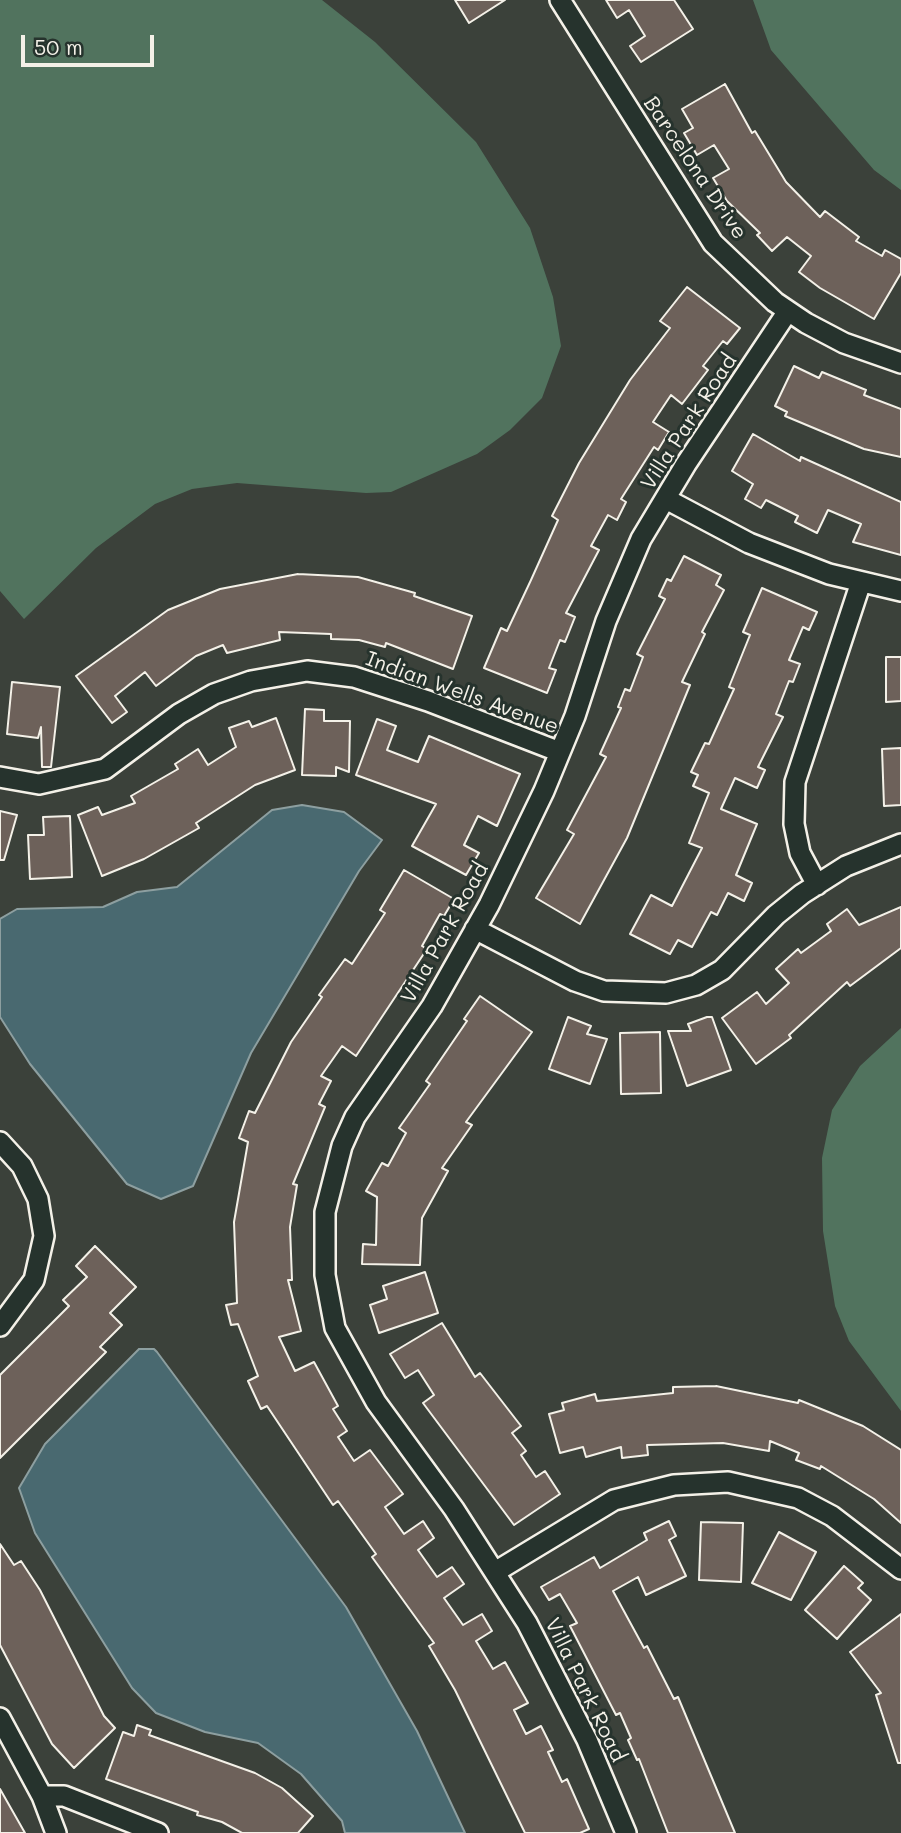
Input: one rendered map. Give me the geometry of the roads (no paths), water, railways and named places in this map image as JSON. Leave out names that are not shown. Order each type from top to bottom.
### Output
[{"type":"street","name":"Barcelona Drive","points":[[560,0],[713,243],[745,276],[788,311],[845,343],[901,363]]},
{"type":"street","name":"Villa Park Road","points":[[626,1833],[587,1740],[527,1623],[454,1509],[376,1402],[335,1328],[325,1275],[325,1212],[342,1146],[355,1117],[432,1006],[475,929],[560,752],[606,621],[641,539],[788,311]]},
{"type":"street","points":[[666,499],[749,543],[829,574],[901,591]]},
{"type":"street","points":[[817,884],[800,853],[794,824],[795,782],[861,582]]},
{"type":"street","name":"Indian Wells Avenue","points":[[0,777],[39,783],[105,769],[180,714],[214,694],[251,681],[307,671],[354,677],[560,752]]},
{"type":"street","points":[[475,929],[575,981],[604,991],[666,993],[696,985],[722,970],[776,915],[817,884],[846,866],[901,844]]},
{"type":"street","points":[[0,1142],[22,1166],[38,1199],[44,1236],[34,1280],[0,1326]]},
{"type":"street","points":[[495,1572],[614,1500],[674,1485],[728,1482],[798,1498],[831,1516],[901,1569]]},
{"type":"street","points":[[0,1718],[42,1796],[56,1833]]},
{"type":"street","points":[[42,1796],[64,1796],[158,1833]]},
{"type":"water","points":[[302,805],[344,812],[382,840],[359,871],[251,1053],[193,1186],[161,1199],[127,1184],[30,1064],[0,1017],[0,919],[17,909],[103,907],[137,892],[177,887],[272,810]]},
{"type":"water","points":[[139,1349],[154,1349],[157,1352],[346,1607],[417,1731],[465,1833],[345,1833],[342,1821],[301,1774],[258,1743],[205,1732],[156,1713],[132,1688],[35,1533],[19,1488],[45,1444]]}]
